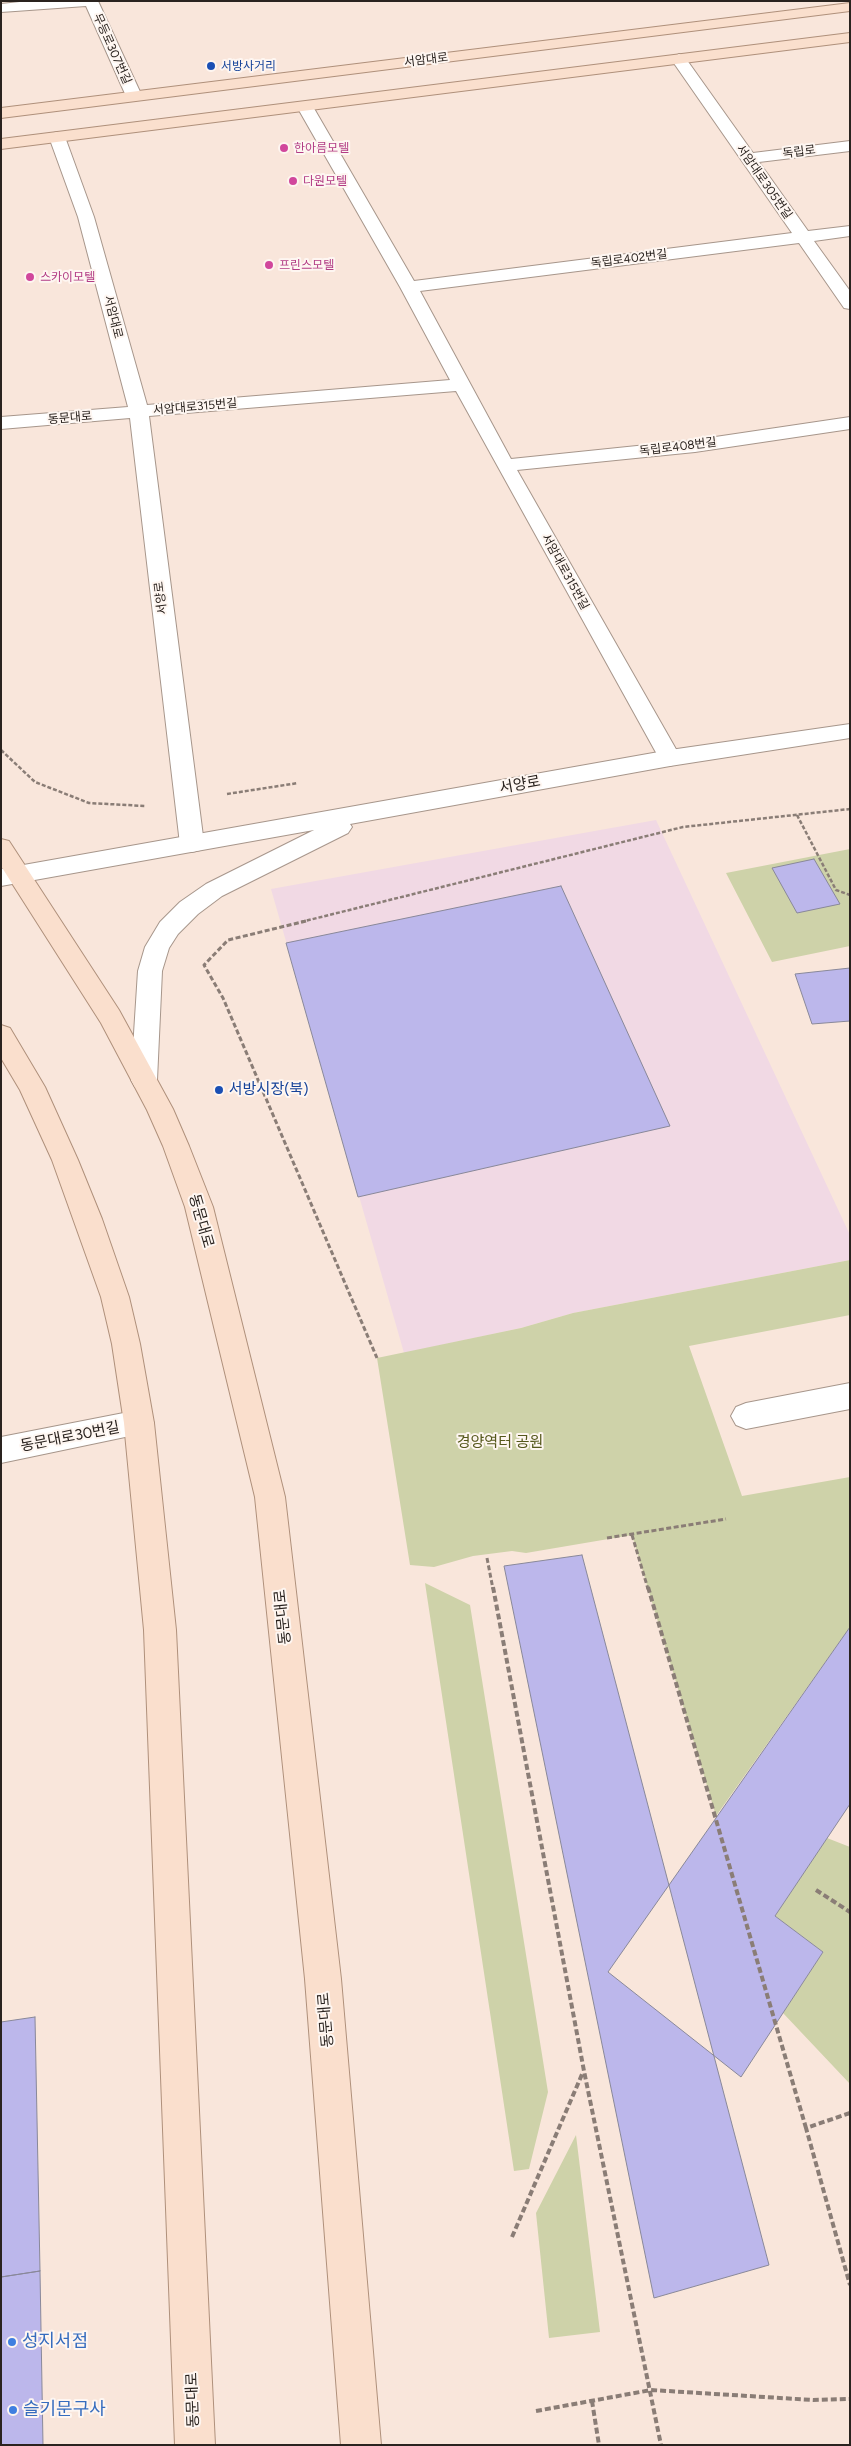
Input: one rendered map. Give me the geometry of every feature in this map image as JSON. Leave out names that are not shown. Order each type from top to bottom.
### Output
[{"type":"main road","name":"서암대로","points":[[1,113],[850,7]]},
{"type":"main road","points":[[1,144],[850,37]]},
{"type":"main road","name":"동문대로","points":[[1,847],[10,877],[110,1016],[176,1146],[199,1207],[270,1497],[323,1979],[361,2445]]},
{"type":"main road","name":"동문대로","points":[[1,1034],[32,1087],[65,1160],[88,1219],[115,1297],[126,1344],[139,1424],[160,1630],[195,2445]]},
{"type":"street","points":[[1,8],[87,1]]},
{"type":"street","name":"무등로307번길","points":[[91,1],[134,96]]},
{"type":"street","name":"서암대로305번길","points":[[679,59],[850,304]]},
{"type":"street","name":"서암대로315번길","points":[[304,105],[409,287],[505,465],[670,758]]},
{"type":"street","name":"서암대로","points":[[57,137],[86,217],[139,412]]},
{"type":"street","name":"독립로","points":[[748,158],[850,146]]},
{"type":"street","name":"독립로402번길","points":[[409,287],[850,231]]},
{"type":"street","name":"서암대로315번길","points":[[139,412],[461,385]]},
{"type":"street","name":"동문대로","points":[[1,423],[139,412]]},
{"type":"street","name":"서양로","points":[[139,412],[192,844]]},
{"type":"street","name":"독립로408번길","points":[[505,465],[695,446],[850,423]]},
{"type":"street","name":"서양로","points":[[10,877],[670,758],[850,731]]},
{"type":"street","points":[[144,1080],[150,970],[157,947],[169,928],[189,908],[214,890],[266,862],[373,811]]},
{"type":"street","points":[[746,1416],[850,1396]]},
{"type":"street","name":"동문대로30번길","points":[[1,1450],[139,1424]]},
{"type":"path","points":[[1,750],[35,782],[89,804],[137,807],[303,782]]},
{"type":"path","points":[[377,1358],[223,998],[204,964],[228,940],[683,827],[850,809]]},
{"type":"path","points":[[797,814],[836,890],[850,895]]},
{"type":"path","points":[[606,1538],[726,1519]]},
{"type":"path","points":[[632,1535],[682,1699],[850,2285]]},
{"type":"path","points":[[488,1558],[584,2071],[661,2445]]},
{"type":"path","points":[[816,1890],[850,1912]]},
{"type":"path","points":[[512,2237],[584,2071]]},
{"type":"path","points":[[806,2128],[850,2113]]},
{"type":"path","points":[[536,2412],[651,2390],[813,2400],[850,2398]]},
{"type":"path","points":[[592,2400],[599,2445]]},
{"type":"shaded area","points":[[656,820],[850,1235],[850,1260],[573,1313],[521,1328],[404,1353],[271,889]]},
{"type":"green space","points":[[850,849],[850,946],[772,962],[726,873]]},
{"type":"green space","name":"경양역터 공원","points":[[850,1260],[850,1315],[689,1346],[742,1496],[850,1477],[850,1627],[716,1816],[632,1535],[526,1553],[512,1551],[473,1556],[434,1567],[410,1565],[377,1358],[521,1328],[573,1313]]},
{"type":"green space","points":[[425,1583],[470,1605],[548,2092],[529,2169],[514,2171]]},
{"type":"green space","points":[[827,1838],[850,1847],[850,2084],[783,2013],[823,1952],[775,1916]]},
{"type":"green space","points":[[576,2135],[600,2332],[549,2338],[536,2213]]},
{"type":"building","points":[[814,859],[840,904],[797,913],[772,868]]},
{"type":"building","points":[[561,886],[670,1126],[358,1197],[286,943]]},
{"type":"building","points":[[850,968],[850,1021],[812,1024],[795,974]]},
{"type":"building","points":[[582,1555],[769,2265],[654,2298],[504,1566]]},
{"type":"building","points":[[850,1627],[850,1804],[775,1916],[823,1952],[741,2077],[608,1972]]},
{"type":"building","points":[[35,2017],[40,2271],[1,2277],[1,2022]]},
{"type":"building","points":[[40,2271],[43,2445],[1,2445],[1,2277]]},
{"type":"place","name":"서방사거리","points":[[211,66]]},
{"type":"place","name":"한아름모텔","points":[[284,148]]},
{"type":"place","name":"다원모텔","points":[[293,181]]},
{"type":"place","name":"프린스모텔","points":[[269,265]]},
{"type":"place","name":"스카이모텔","points":[[30,277]]},
{"type":"place","name":"서방시장(북)","points":[[219,1090]]},
{"type":"place","name":"성지서점","points":[[12,2342]]},
{"type":"place","name":"슬기문구사","points":[[13,2410]]}]
